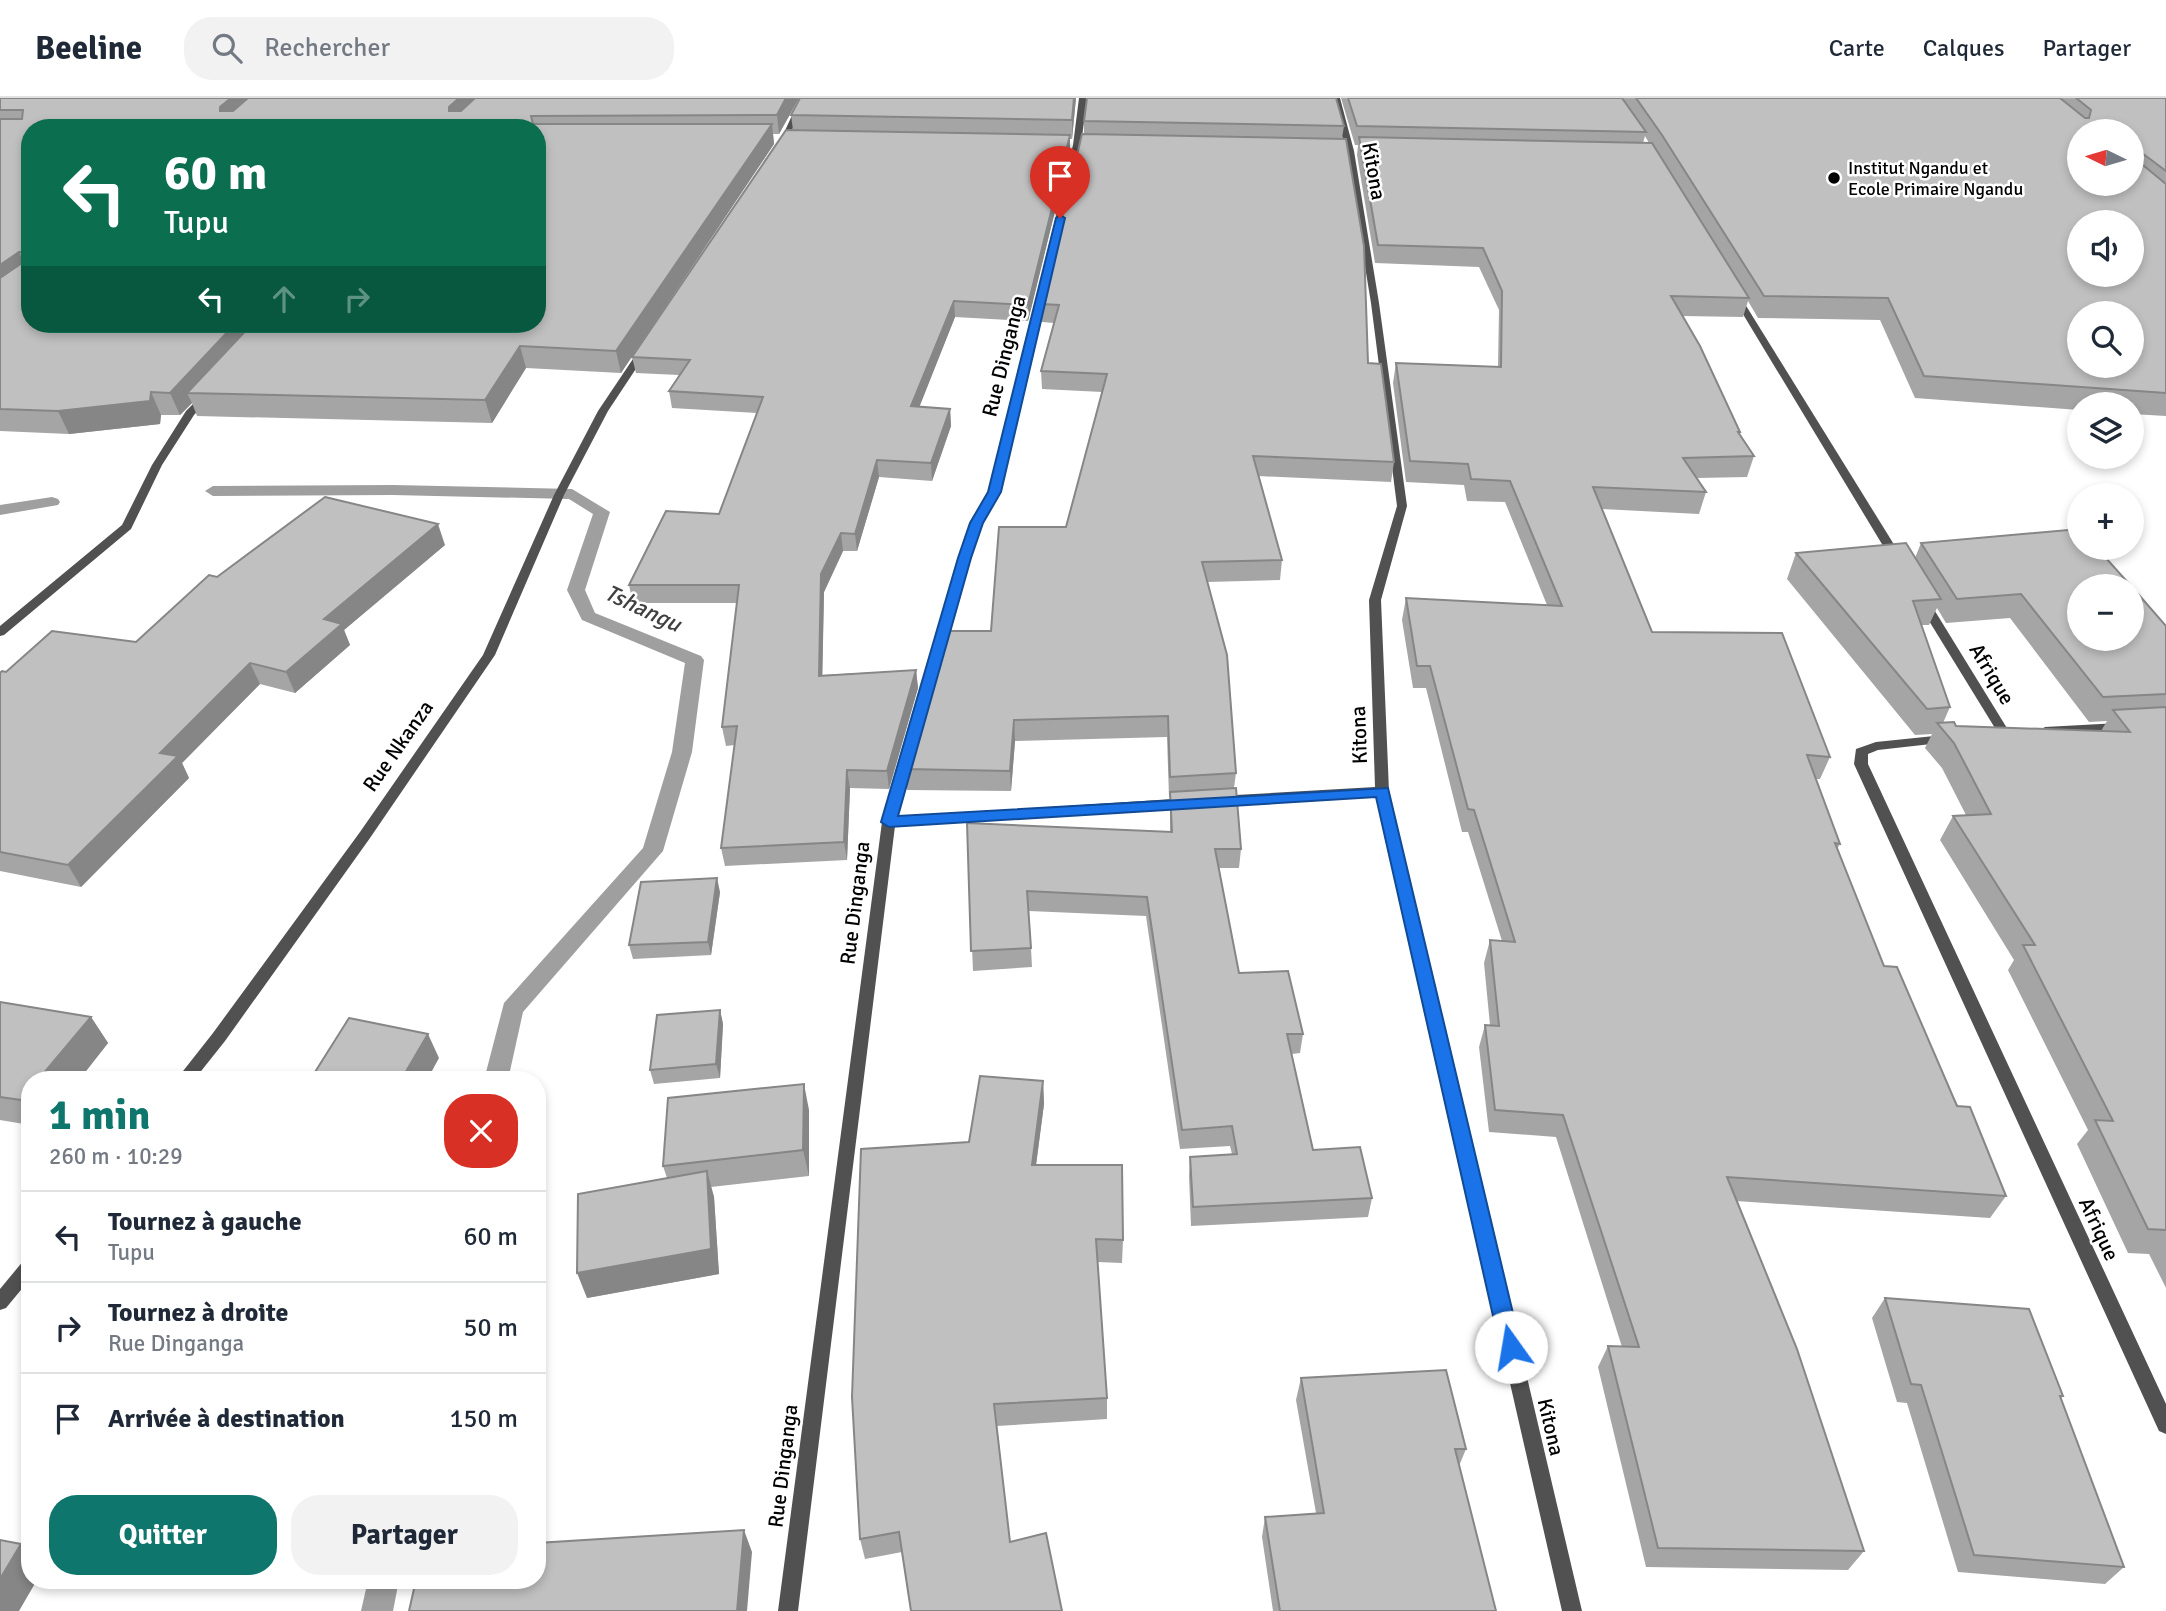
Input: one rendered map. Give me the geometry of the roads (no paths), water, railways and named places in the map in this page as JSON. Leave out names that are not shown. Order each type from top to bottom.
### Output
[{"type":"street","points":[[777,151],[804,98]]},
{"type":"street","name":"Rue Dinganga","points":[[788,1611],[889,822],[964,558],[976,523],[995,492],[1077,145],[1083,98]]},
{"type":"street","name":"Kitona","points":[[1336,98],[1350,151],[1375,303],[1402,506],[1375,600],[1382,791],[1572,1611]]},
{"type":"street","points":[[771,139],[798,140]]},
{"type":"street","points":[[1063,145],[1091,146]]},
{"type":"street","points":[[1730,286],[1903,568]]},
{"type":"street","name":"Rue Nkanza","points":[[191,1071],[219,1037],[365,835],[489,655],[559,495],[603,411],[649,343]]},
{"type":"street","points":[[0,632],[127,527],[157,466],[190,413],[215,385]]},
{"type":"street","name":"Afrique","points":[[1917,592],[2010,733],[2139,726]]},
{"type":"street","name":"Afrique","points":[[1952,738],[1876,746],[1861,752],[1861,764],[2166,1425]]},
{"type":"street","points":[[889,822],[1382,791]]},
{"type":"street","points":[[0,1302],[21,1277]]},
{"type":"waterway","name":"Tshangu","points":[[213,491],[393,490],[572,494],[602,512],[576,590],[588,616],[695,660],[682,752],[653,851],[512,1009],[498,1071]]},
{"type":"waterway","name":"Tshangu","points":[[0,510],[52,502]]},
{"type":"waterway","name":"Tshangu","points":[[377,1611],[382,1589]]},
{"type":"place","name":"Institut Ngandu et Ecole Primaire Ngandu","points":[[1834,178]]}]
